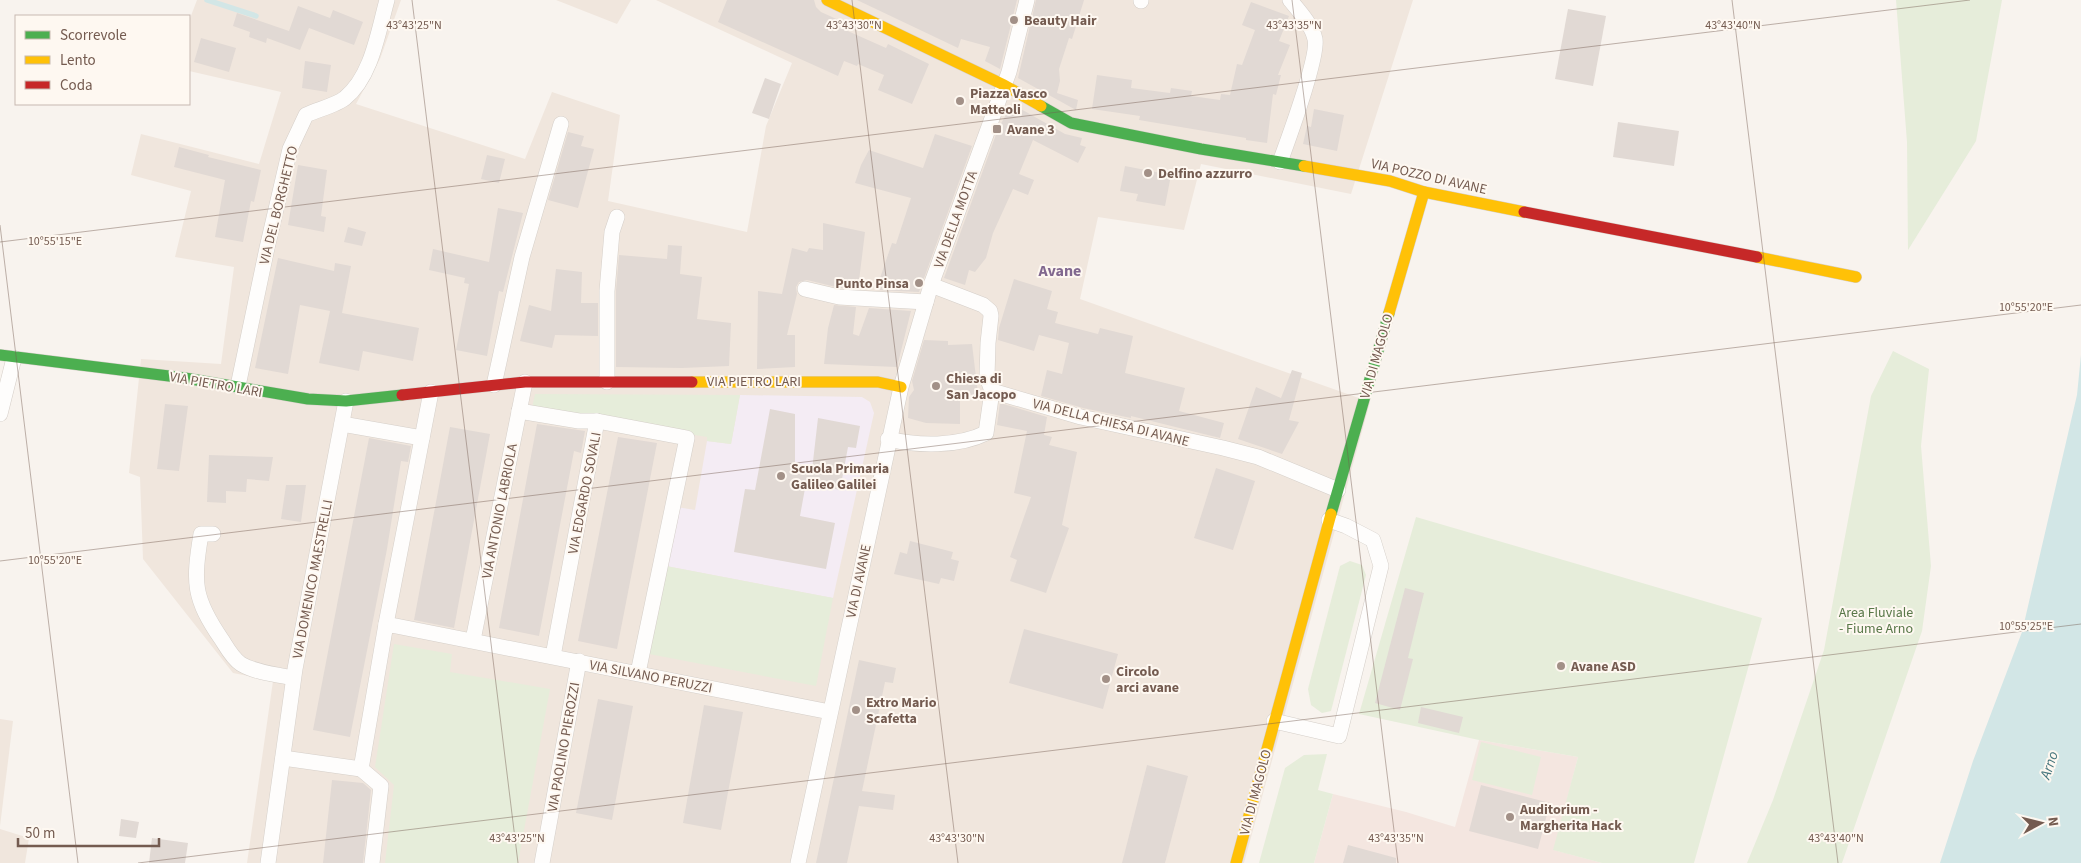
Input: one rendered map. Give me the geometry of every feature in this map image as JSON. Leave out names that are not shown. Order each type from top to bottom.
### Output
[{"type":"street","name":"VIA DEL BORGHETTO","points":[[238,386],[290,149],[306,114],[344,99],[358,83],[370,59],[387,0]]},
{"type":"street","points":[[827,0],[1004,86]]},
{"type":"street","name":"VIA DELLA MOTTA","points":[[888,439],[900,387],[926,302],[1004,86],[1027,0]]},
{"type":"street","points":[[1280,162],[1305,87],[1316,39],[1290,0]]},
{"type":"street","name":"VIA POZZO DI AVANE","points":[[1004,86],[1071,124],[1201,149],[1390,181],[1424,192],[1856,276]]},
{"type":"street","points":[[494,385],[522,257],[561,124]]},
{"type":"street","name":"VIA DI MAGOLO","points":[[1236,863],[1329,520],[1424,192]]},
{"type":"street","points":[[607,382],[607,291],[612,232],[617,217]]},
{"type":"street","points":[[888,439],[910,444],[974,439],[986,433],[992,391],[987,377],[990,311],[983,305],[932,285]]},
{"type":"street","points":[[805,289],[839,297],[926,302]]},
{"type":"street","name":"VIA PIETRO LARI","points":[[7,356],[238,386],[268,394],[308,400],[346,401],[525,382],[878,382],[900,387]]},
{"type":"street","points":[[0,414],[7,356]]},
{"type":"street","name":"VIA ANTONIO LABRIOLA","points":[[473,640],[525,382]]},
{"type":"street","name":"VIA DELLA CHIESA DI AVANE","points":[[992,391],[1081,417],[1258,457],[1338,490]]},
{"type":"street","points":[[361,769],[386,624],[432,392]]},
{"type":"street","name":"VIA DOMENICO MAESTRELLI","points":[[268,863],[293,678],[346,401]]},
{"type":"street","points":[[519,412],[579,421],[597,421]]},
{"type":"street","name":"VIA EDGARDO SOVALI","points":[[553,656],[597,421],[687,438],[638,673]]},
{"type":"street","points":[[342,424],[422,438]]},
{"type":"street","name":"VIA DI AVANE","points":[[798,863],[888,439]]},
{"type":"street","points":[[1274,721],[1339,736],[1381,566],[1373,540],[1346,526],[1329,520]]},
{"type":"street","points":[[213,534],[201,534],[195,576],[197,595],[211,623],[239,663],[252,669],[293,678]]},
{"type":"street","name":"VIA SILVANO PERUZZI","points":[[386,624],[830,712]]},
{"type":"street","name":"VIA PAOLINO PIEROZZI","points":[[542,863],[579,661]]},
{"type":"street","points":[[283,758],[361,769],[381,786],[372,863]]},
{"type":"shaded area","points":[[197,0],[401,0],[380,59],[356,104],[525,159],[552,92],[620,115],[608,201],[747,232],[766,126],[792,63],[656,0],[1413,0],[1351,194],[1201,164],[1184,230],[1098,217],[1080,299],[1370,402],[1244,863],[247,863],[273,681],[233,673],[143,559],[140,477],[129,473],[141,359],[221,364],[234,267],[175,257],[191,191],[131,175],[141,134],[259,164],[281,92],[190,71],[190,18]]},
{"type":"shaded area","points":[[556,0],[631,0],[617,24]]},
{"type":"shaded area","name":"Scuola Primaria Galileo Galilei","points":[[740,395],[862,397],[870,402],[874,413],[833,598],[666,566],[677,507],[695,510],[707,441],[731,444]]},
{"type":"shaded area","points":[[0,719],[13,721],[0,826]]},
{"type":"shaded area","points":[[1479,740],[1578,757],[1554,850],[1602,863],[1314,863],[1333,794],[1406,812],[1455,827]]},
{"type":"shaded area","points":[[0,829],[29,838],[25,863],[0,863]]},
{"type":"green space","points":[[1896,0],[2002,0],[1976,141],[1908,250],[1907,142]]},
{"type":"green space","name":"Area Fluviale - Fiume Arno","points":[[1893,351],[1929,369],[1921,446],[1931,566],[1922,631],[1842,863],[1747,863],[1773,800],[1824,650],[1871,396]]},
{"type":"green space","points":[[535,394],[740,395],[731,444],[707,441],[707,437],[532,408]]},
{"type":"green space","name":"Avane ASD","points":[[1416,517],[1762,618],[1694,863],[1602,863],[1553,850],[1578,757],[1479,740],[1359,714]]},
{"type":"green space","points":[[1350,561],[1362,565],[1366,575],[1331,711],[1322,713],[1311,705],[1308,689],[1340,566]]},
{"type":"green space","points":[[666,566],[833,598],[816,686],[649,654]]},
{"type":"green space","points":[[394,644],[452,654],[450,672],[550,689],[518,863],[385,863],[394,785],[375,767]]},
{"type":"green space","points":[[1481,742],[1541,757],[1532,795],[1472,780]]},
{"type":"green space","points":[[1327,754],[1318,790],[1333,794],[1314,863],[1259,863],[1285,768],[1304,755]]},
{"type":"water","name":"Arno","points":[[2081,355],[2081,863],[1940,863],[1973,761],[2022,632],[2077,395]]},
{"type":"building","points":[[727,0],[814,0],[816,7],[821,12],[843,22],[841,28],[886,48],[888,44],[929,64],[912,104],[878,90],[884,75],[858,64],[857,66],[844,61],[838,76],[718,22]]},
{"type":"building","points":[[857,0],[1017,0],[1000,69],[985,61],[990,47],[961,39],[958,48]]},
{"type":"building","points":[[1036,0],[1084,0],[1072,39],[1069,38],[1059,69],[1060,81],[1057,93],[1078,100],[1076,110],[1018,78]]},
{"type":"building","points":[[1251,2],[1289,16],[1279,41],[1290,45],[1278,75],[1281,75],[1276,95],[1273,94],[1267,143],[1139,120],[1140,116],[1092,109],[1097,75],[1132,80],[1131,88],[1170,93],[1171,88],[1192,91],[1191,96],[1220,100],[1221,94],[1230,95],[1237,64],[1242,65],[1255,30],[1242,25]]},
{"type":"building","points":[[298,6],[330,18],[333,10],[363,22],[354,45],[309,28],[300,50],[267,38],[266,43],[249,37],[250,32],[233,26],[237,13],[289,31]]},
{"type":"building","points":[[1568,9],[1606,16],[1593,86],[1555,79]]},
{"type":"building","points":[[201,38],[236,48],[229,72],[194,62]]},
{"type":"building","points":[[305,61],[331,65],[327,92],[302,88]]},
{"type":"building","points":[[765,78],[781,84],[769,119],[752,113]]},
{"type":"building","points":[[1012,104],[1065,134],[1082,138],[1080,145],[1086,147],[1078,163],[1033,140],[1019,174],[1034,180],[1028,195],[1013,189],[993,233],[986,258],[975,272],[969,270],[965,285],[944,278],[998,129]]},
{"type":"building","points":[[1314,109],[1344,115],[1337,151],[1303,144],[1307,126],[1311,127]]},
{"type":"building","points":[[1618,122],[1679,131],[1674,166],[1613,157]]},
{"type":"building","points":[[568,132],[584,136],[581,146],[594,149],[578,208],[548,200]]},
{"type":"building","points":[[935,134],[972,146],[919,292],[876,290],[892,243],[896,244],[911,198],[855,183],[861,165],[869,150],[923,168]]},
{"type":"building","points":[[179,147],[209,155],[208,157],[261,170],[254,202],[251,201],[243,242],[215,237],[225,180],[174,167]]},
{"type":"building","points":[[487,155],[505,159],[499,183],[481,179]]},
{"type":"building","points":[[298,165],[327,170],[321,216],[326,217],[324,232],[288,225]]},
{"type":"building","points":[[1125,166],[1171,175],[1165,206],[1136,201],[1138,194],[1120,191]]},
{"type":"building","points":[[498,208],[523,213],[503,292],[499,291],[487,356],[456,350],[469,284],[464,283],[465,278],[429,270],[433,249],[489,262]]},
{"type":"building","points":[[823,223],[865,232],[858,289],[840,288],[807,280],[799,282],[796,287],[797,294],[787,335],[795,335],[795,367],[757,369],[758,291],[782,294],[792,248],[807,252],[809,248],[823,250]]},
{"type":"building","points":[[348,227],[366,232],[362,246],[344,242]]},
{"type":"building","points":[[668,245],[682,246],[680,274],[702,277],[697,319],[731,323],[729,366],[682,368],[616,367],[616,291],[619,255],[667,259]]},
{"type":"building","points":[[278,258],[334,271],[335,263],[351,266],[342,313],[419,328],[413,361],[363,351],[359,371],[319,363],[330,311],[300,305],[288,374],[255,368]]},
{"type":"building","points":[[556,269],[582,272],[581,303],[598,303],[598,336],[555,335],[552,348],[520,341],[529,305],[551,311]]},
{"type":"building","points":[[1014,279],[1052,291],[1047,309],[1058,312],[1055,323],[1098,334],[1100,328],[1133,336],[1125,373],[1185,388],[1179,411],[1224,423],[1220,438],[1131,416],[1131,418],[1083,408],[1041,396],[1047,370],[1062,374],[1069,343],[1039,335],[1034,351],[998,340],[999,328]]},
{"type":"building","points":[[834,305],[856,307],[853,334],[859,336],[869,308],[911,311],[897,367],[824,364],[828,328]]},
{"type":"building","name":"Chiesa di San Jacopo","points":[[924,340],[948,341],[948,345],[972,344],[978,394],[960,396],[960,424],[926,423],[908,418],[909,397],[914,390],[912,381]]},
{"type":"building","points":[[1292,370],[1302,373],[1289,420],[1299,422],[1282,454],[1238,439],[1256,387],[1281,398]]},
{"type":"building","points":[[1000,403],[1047,417],[1044,435],[1052,437],[1049,445],[1077,452],[1062,525],[1069,528],[1046,593],[1010,581],[1017,560],[1010,557],[1031,497],[1014,493],[1027,431],[997,425]]},
{"type":"building","points":[[165,404],[188,406],[179,471],[157,469]]},
{"type":"building","points":[[770,409],[795,414],[795,469],[812,470],[818,418],[860,426],[856,448],[848,447],[840,490],[806,483],[800,516],[835,523],[826,569],[734,552],[745,489],[755,490]]},
{"type":"building","points":[[537,424],[585,431],[581,453],[574,451],[539,636],[499,628]]},
{"type":"building","points":[[450,427],[490,434],[454,628],[414,620]]},
{"type":"building","points":[[618,437],[657,443],[617,649],[578,641]]},
{"type":"building","points":[[369,438],[411,446],[408,462],[401,461],[387,549],[350,737],[313,730]]},
{"type":"building","points":[[209,455],[273,457],[269,481],[247,479],[246,492],[226,491],[226,503],[207,502]]},
{"type":"building","points":[[1216,468],[1255,481],[1233,550],[1194,538]]},
{"type":"building","points":[[286,485],[306,485],[301,522],[281,519]]},
{"type":"building","points":[[910,541],[953,552],[951,559],[959,561],[954,581],[941,578],[939,584],[894,574],[900,552],[907,554]]},
{"type":"building","points":[[1405,588],[1424,593],[1408,658],[1413,659],[1400,710],[1375,703]]},
{"type":"building","points":[[1024,629],[1118,654],[1103,709],[1009,683]]},
{"type":"building","points":[[859,660],[896,668],[893,683],[885,682],[862,791],[895,795],[893,810],[859,806],[847,863],[816,863]]},
{"type":"building","points":[[598,699],[633,706],[612,820],[576,813]]},
{"type":"building","points":[[704,705],[743,712],[721,830],[683,823]]},
{"type":"building","points":[[1421,707],[1463,717],[1459,733],[1418,723]]},
{"type":"building","points":[[1147,765],[1188,776],[1165,863],[1122,863]]},
{"type":"building","points":[[332,780],[363,783],[371,790],[363,863],[323,863]]},
{"type":"building","name":"Auditorium - Margherita Hack","points":[[1481,785],[1550,803],[1538,849],[1469,831]]},
{"type":"building","points":[[121,819],[139,822],[136,838],[119,836]]},
{"type":"building","points":[[152,838],[188,843],[185,863],[149,863]]},
{"type":"building","points":[[1348,845],[1396,858],[1396,863],[1343,863]]},
{"type":"waterway","points":[[207,0],[256,16]]},
{"type":"traffic: fast","points":[[1041,106],[1071,123],[1201,149],[1304,166]]},
{"type":"traffic: fast","points":[[1331,514],[1389,313]]},
{"type":"traffic: fast","points":[[0,355],[185,378],[308,399],[346,401],[402,395]]},
{"type":"traffic: slow","points":[[827,0],[1004,85],[1041,106]]},
{"type":"traffic: slow","points":[[1304,166],[1390,181],[1424,192],[1524,212]]},
{"type":"traffic: slow","points":[[1389,313],[1424,192]]},
{"type":"traffic: slow","points":[[1757,257],[1856,277]]},
{"type":"traffic: slow","points":[[692,382],[878,382],[901,387]]},
{"type":"traffic: slow","points":[[1236,863],[1331,514]]},
{"type":"traffic: jam","points":[[1524,212],[1757,257]]},
{"type":"traffic: jam","points":[[402,395],[525,382],[692,382]]},
{"type":"place","name":"Beauty Hair","points":[[1014,20]]},
{"type":"place","name":"Piazza Vasco Matteoli","points":[[960,101]]},
{"type":"place","name":"Avane 3","points":[[997,129]]},
{"type":"place","name":"Delfino azzurro","points":[[1148,173]]},
{"type":"place","name":"Punto Pinsa","points":[[919,283]]},
{"type":"place","name":"Chiesa di San Jacopo","points":[[936,386]]},
{"type":"place","name":"Scuola Primaria Galileo Galilei","points":[[781,476]]},
{"type":"place","name":"Avane ASD","points":[[1561,666]]},
{"type":"place","name":"Circolo arci avane","points":[[1106,679]]},
{"type":"place","name":"Extro Mario Scafetta","points":[[856,710]]},
{"type":"place","name":"Auditorium - Margherita Hack","points":[[1510,817]]},
{"type":"district","name":"Avane","points":[[1060,270]]}]
